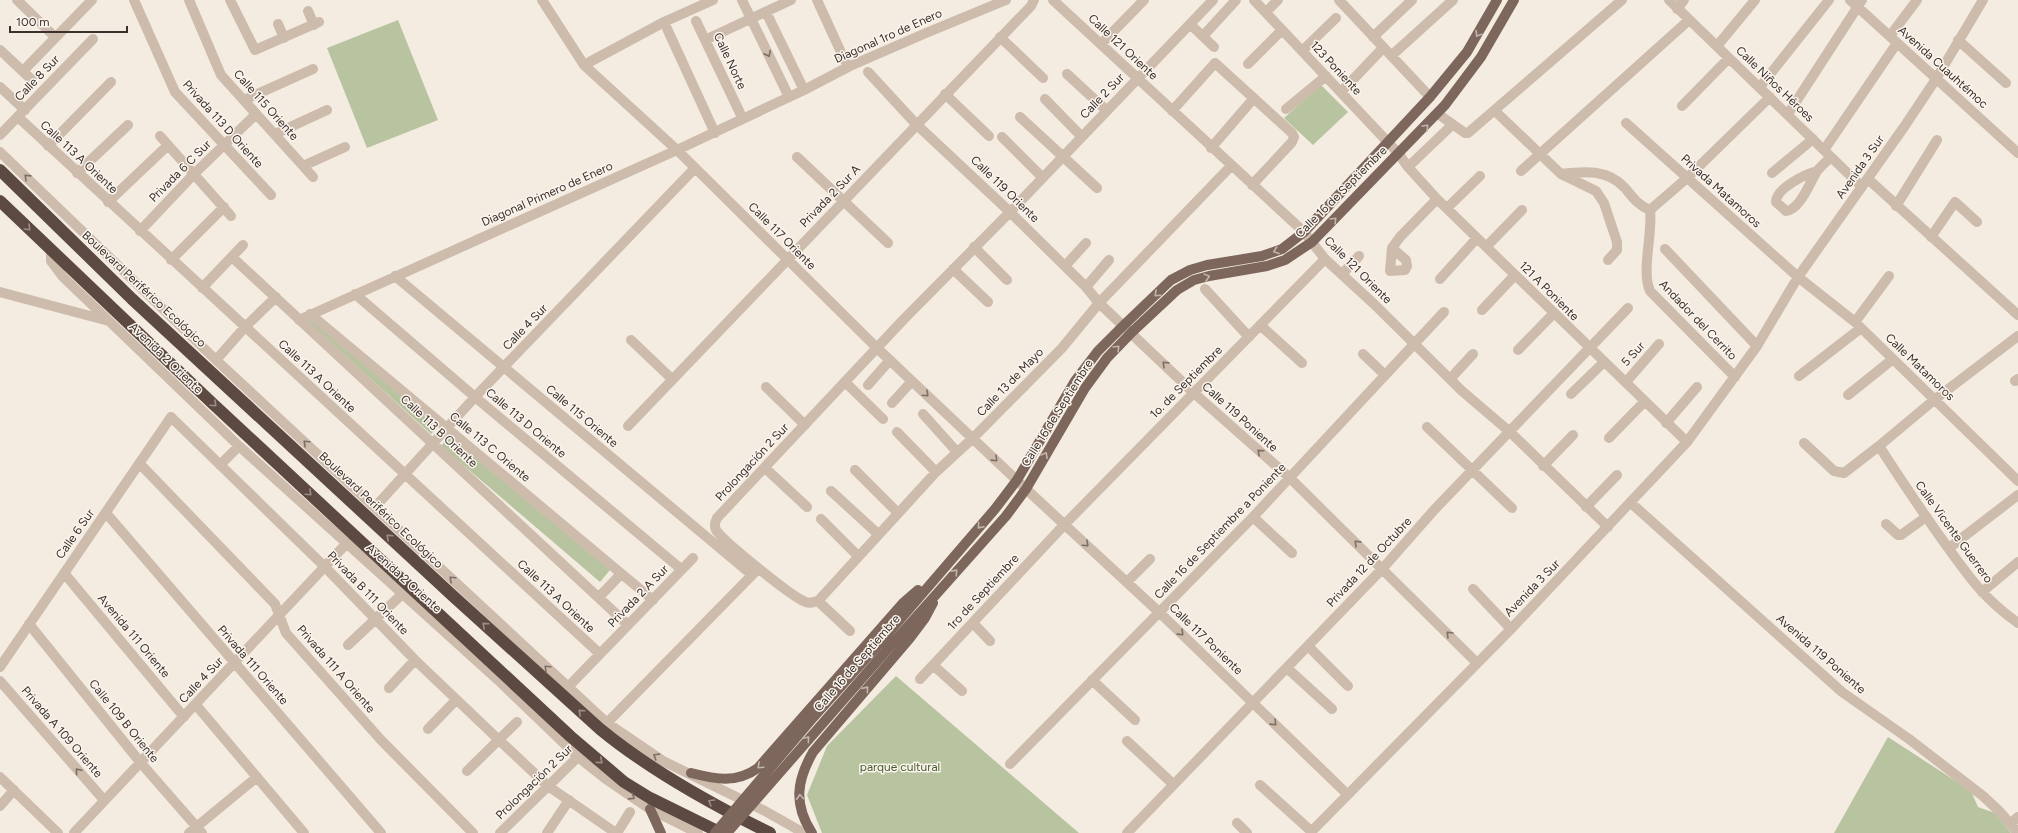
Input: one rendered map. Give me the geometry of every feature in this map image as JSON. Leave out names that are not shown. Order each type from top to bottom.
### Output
[{"type":"highway","name":"Boulevard Periférico Ecológico","points":[[0,170],[132,299],[452,596],[603,726],[622,747],[657,770],[722,808],[770,833]]},
{"type":"highway","points":[[3,206],[51,256],[582,753],[650,798],[721,833]]},
{"type":"main road","name":"Calle 16 de Septiembre","points":[[728,833],[888,640],[938,573],[995,509],[1017,480],[1075,381],[1098,351],[1171,280],[1190,270],[1208,265],[1262,256],[1282,249],[1304,232],[1430,97],[1467,52],[1497,0]]},
{"type":"main road","name":"Calle 16 de Septiembre","points":[[715,833],[806,726],[888,640],[944,585],[1006,516],[1026,489],[1085,388],[1108,358],[1132,332],[1177,290],[1194,280],[1267,266],[1285,260],[1312,242],[1438,114],[1482,58],[1514,0]]},
{"type":"main road","points":[[691,773],[727,780],[743,777],[758,768],[902,603],[938,573]]},
{"type":"main road","points":[[812,833],[808,826],[799,797],[804,768],[813,752],[925,618],[944,585]]},
{"type":"main road","points":[[650,809],[661,833]]},
{"type":"street","points":[[17,0],[56,37]]},
{"type":"street","name":"Privada 113 D Oriente","points":[[134,0],[175,92],[271,195]]},
{"type":"street","name":"Calle 115 Oriente","points":[[189,0],[221,75],[313,177]]},
{"type":"street","points":[[230,0],[255,50],[317,23],[308,11]]},
{"type":"street","name":"Calle 117 Oriente","points":[[542,0],[584,65],[678,150],[877,348],[1026,489]]},
{"type":"street","points":[[584,65],[664,22],[713,0]]},
{"type":"street","points":[[742,0],[789,97]]},
{"type":"street","points":[[705,40],[791,0]]},
{"type":"street","points":[[817,0],[845,61]]},
{"type":"street","name":"Diagonal 1ro de Enero","points":[[804,90],[864,60],[1006,0]]},
{"type":"street","name":"Privada 2 Sur A","points":[[628,426],[916,124],[1031,6],[1034,0]]},
{"type":"street","name":"Calle 121 Oriente","points":[[1053,0],[1211,148],[1304,232],[1325,259],[1450,379],[1510,432],[1543,466],[1608,527]]},
{"type":"street","points":[[1101,44],[1144,0]]},
{"type":"street","name":"Calle 2 Sur","points":[[1010,212],[1081,136],[1213,0]]},
{"type":"street","points":[[1203,36],[1236,0]]},
{"type":"street","name":"123 Poniente","points":[[1254,0],[1398,153]]},
{"type":"street","points":[[1266,12],[1278,0]]},
{"type":"street","points":[[1373,37],[1412,0]]},
{"type":"street","points":[[1391,56],[1453,0]]},
{"type":"street","points":[[1438,114],[1452,125],[1465,133],[1468,133],[1622,0]]},
{"type":"street","name":"Calle Niños Héroes","points":[[1669,0],[1788,114],[1827,154],[1896,206],[2018,315]]},
{"type":"street","points":[[1677,8],[1684,0]]},
{"type":"street","points":[[1717,46],[1755,0]]},
{"type":"street","points":[[1760,87],[1829,0]]},
{"type":"street","points":[[1817,171],[1917,0]]},
{"type":"street","name":"Avenida 3 Sur","points":[[1311,832],[1476,662],[1511,629],[1687,442],[1735,377],[1756,346],[1798,277],[1865,183],[1936,79],[1983,0]]},
{"type":"street","points":[[23,71],[90,1]]},
{"type":"street","points":[[1343,1],[1373,37],[1430,97]]},
{"type":"street","points":[[1788,114],[1856,2]]},
{"type":"street","name":"Avenida Cuauhtémoc","points":[[1856,2],[1893,40],[2018,153]]},
{"type":"street","points":[[766,12],[804,90]]},
{"type":"street","points":[[1302,51],[1336,18]]},
{"type":"street","name":"Calle Norte","points":[[696,20],[740,113]]},
{"type":"street","points":[[1521,171],[1689,20]]},
{"type":"street","points":[[664,22],[715,133]]},
{"type":"street","points":[[278,24],[284,38]]},
{"type":"street","points":[[1190,24],[1214,46]]},
{"type":"street","points":[[1248,64],[1282,30]]},
{"type":"street","points":[[1000,37],[1043,78]]},
{"type":"street","name":"Calle 8 Sur","points":[[0,135],[93,40]]},
{"type":"street","points":[[1958,40],[2006,83]]},
{"type":"street","points":[[1341,92],[1383,48]]},
{"type":"street","points":[[0,50],[32,80]]},
{"type":"street","points":[[1682,106],[1729,58]]},
{"type":"street","points":[[1172,111],[1216,63],[1292,133],[1294,137],[1292,142],[1252,185]]},
{"type":"street","points":[[244,100],[313,69]]},
{"type":"street","name":"Calle 119 Oriente","points":[[868,72],[916,124],[1010,212],[1086,287],[1099,302],[1124,325]]},
{"type":"street","points":[[1067,74],[1106,110]]},
{"type":"street","points":[[1286,109],[1326,76]]},
{"type":"street","points":[[48,146],[111,82]]},
{"type":"street","name":"Calle 113 A Oriente","points":[[0,87],[48,146],[600,654]]},
{"type":"street","name":"Diagonal Primero de Enero","points":[[299,320],[678,150],[804,90]]},
{"type":"street","points":[[945,94],[989,136]]},
{"type":"street","points":[[1561,174],[1594,172],[1606,175],[1616,180],[1640,206],[1650,210],[1688,178],[1770,97]]},
{"type":"street","points":[[1211,148],[1254,98]]},
{"type":"street","points":[[1045,99],[1081,136]]},
{"type":"street","points":[[275,134],[327,110]]},
{"type":"street","points":[[1495,111],[1539,155],[1561,174],[1596,192],[1604,203],[1617,242],[1617,250],[1608,260]]},
{"type":"street","name":"Privada 6 C Sur","points":[[140,231],[194,174],[256,114]]},
{"type":"street","points":[[1020,117],[1097,188]]},
{"type":"street","name":"Privada Matamoros","points":[[1626,123],[1798,277]]},
{"type":"street","points":[[77,173],[128,125]]},
{"type":"street","points":[[1408,167],[1452,125]]},
{"type":"street","points":[[160,136],[231,216]]},
{"type":"street","points":[[1002,137],[1042,177]]},
{"type":"street","points":[[1772,173],[1813,139]]},
{"type":"street","points":[[1896,206],[1937,140]]},
{"type":"street","points":[[108,202],[168,145]]},
{"type":"street","points":[[303,166],[345,147]]},
{"type":"street","points":[[0,152],[216,360],[568,687],[603,726],[663,761],[691,773],[804,833]]},
{"type":"street","name":"121 A Poniente","points":[[1398,153],[1408,167],[1437,199],[1687,442]]},
{"type":"street","points":[[797,157],[888,243]]},
{"type":"street","name":"Calle 13 de Mayo","points":[[818,601],[936,472],[973,438],[1062,348],[1099,302],[1231,166]]},
{"type":"street","name":"Calle 4 Sur","points":[[375,507],[475,397],[615,254],[695,168]]},
{"type":"street","points":[[1446,208],[1480,176]]},
{"type":"street","points":[[1392,248],[1437,199]]},
{"type":"street","points":[[1931,237],[1955,202],[1977,222]]},
{"type":"street","points":[[171,260],[224,207]]},
{"type":"street","points":[[1486,247],[1522,210]]},
{"type":"street","name":"Andador del Cerrito","points":[[1650,210],[1651,220],[1647,277],[1650,291],[1735,377]]},
{"type":"street","name":"Prolongación 2 Sur","points":[[756,572],[716,530],[715,522],[877,348],[974,247],[1010,212]]},
{"type":"street","points":[[1440,279],[1477,238]]},
{"type":"street","points":[[1065,266],[1086,243]]},
{"type":"street","points":[[202,288],[243,245]]},
{"type":"street","points":[[974,247],[1007,280]]},
{"type":"street","points":[[1665,249],[1756,346]]},
{"type":"street","name":"Avenida 2 Oriente","points":[[51,256],[63,277],[239,446],[498,680],[582,753],[606,779],[650,809],[698,833]]},
{"type":"street","name":"Calle 113 B Oriente","points":[[232,256],[628,625]]},
{"type":"street","points":[[1342,274],[1359,256]]},
{"type":"street","name":"1o. de Septiembre","points":[[1065,524],[1325,259]]},
{"type":"street","points":[[1086,287],[1109,260]]},
{"type":"street","points":[[953,269],[988,302]]},
{"type":"street","points":[[1482,310],[1515,275]]},
{"type":"street","name":"Calle 115 Oriente","points":[[395,276],[504,367],[756,572],[801,600],[811,603],[818,601]]},
{"type":"street","points":[[1799,376],[1858,325],[1889,276]]},
{"type":"street","name":"Calle Matamoros","points":[[1798,277],[1858,325],[2018,481]]},
{"type":"street","points":[[1205,289],[1249,337]]},
{"type":"street","points":[[0,292],[89,317],[109,321]]},
{"type":"street","name":"Calle 113 D Oriente","points":[[355,294],[475,397],[681,569]]},
{"type":"street","points":[[216,360],[245,327],[276,297]]},
{"type":"street","name":"Privada 12 de Octubre","points":[[1127,833],[1383,568],[1435,509],[1628,308]]},
{"type":"street","name":"Calle 16 de Septiembre a Poniente","points":[[1010,764],[1253,517],[1444,312]]},
{"type":"street","name":"Calle 113 C Oriente","points":[[310,314],[653,600]]},
{"type":"street","points":[[1518,350],[1554,314]]},
{"type":"street","name":"Calle 119 Poniente","points":[[1124,325],[1194,393],[1290,478],[1383,568],[1476,662]]},
{"type":"street","points":[[1260,325],[1302,363]]},
{"type":"street","points":[[1804,443],[1834,471],[1844,473],[1934,400],[2018,336]]},
{"type":"street","points":[[631,340],[672,379]]},
{"type":"street","name":"5 Sur","points":[[1626,382],[1659,344]]},
{"type":"street","points":[[1363,354],[1385,375]]},
{"type":"street","points":[[1450,379],[1473,354]]},
{"type":"street","points":[[1848,395],[1894,359]]},
{"type":"street","points":[[868,385],[890,360]]},
{"type":"street","points":[[1571,394],[1604,362]]},
{"type":"street","points":[[892,403],[912,381]]},
{"type":"street","points":[[845,382],[883,419]]},
{"type":"street","points":[[766,387],[805,425]]},
{"type":"street","points":[[1666,423],[1697,387]]},
{"type":"street","points":[[1609,438],[1645,401]]},
{"type":"street","points":[[923,414],[957,452]]},
{"type":"street","name":"Calle 6 Sur","points":[[0,667],[171,417]]},
{"type":"street","name":"Privada B 111 Oriente","points":[[171,417],[325,567],[414,660],[456,700],[548,786],[616,833]]},
{"type":"street","points":[[1427,427],[1512,508]]},
{"type":"street","points":[[897,432],[936,472]]},
{"type":"street","points":[[1543,466],[1572,436]]},
{"type":"street","points":[[220,465],[239,446]]},
{"type":"street","name":"Calle Vicente Guerrero","points":[[1879,446],[1971,581],[2002,612],[2018,623]]},
{"type":"street","name":"Privada 111 A Oriente","points":[[140,464],[275,604],[282,626],[286,633],[381,740],[473,833]]},
{"type":"street","points":[[765,468],[807,507]]},
{"type":"street","points":[[855,470],[898,513]]},
{"type":"street","points":[[1586,507],[1616,475]]},
{"type":"street","name":"Calle 117 Poniente","points":[[1026,489],[1160,613],[1347,794]]},
{"type":"street","points":[[831,491],[878,534]]},
{"type":"street","points":[[1949,548],[2018,495]]},
{"type":"street","name":"Avenida 119 Poniente","points":[[1631,503],[1842,692],[1909,738],[1983,796],[2000,812],[2018,833]]},
{"type":"street","name":"Privada 111 Oriente","points":[[106,513],[381,833]]},
{"type":"street","points":[[1253,517],[1292,553]]},
{"type":"street","points":[[1886,524],[1898,535],[1901,535],[1926,517]]},
{"type":"street","points":[[821,519],[858,556]]},
{"type":"street","name":"1ro de Septiembre","points":[[920,679],[1065,524]]},
{"type":"street","name":"Calle 4 Sur","points":[[77,832],[104,800],[196,705],[279,613],[347,543]]},
{"type":"street","name":"Privada 2 A Sur","points":[[568,687],[693,558]]},
{"type":"street","points":[[1127,582],[1150,558]]},
{"type":"street","points":[[1982,592],[2018,562]]},
{"type":"street","points":[[603,726],[756,572]]},
{"type":"street","name":"Avenida 111 Oriente","points":[[64,573],[184,717]]},
{"type":"street","points":[[598,597],[621,574]]},
{"type":"street","points":[[1473,589],[1511,629]]},
{"type":"street","points":[[348,645],[398,598]]},
{"type":"street","points":[[818,601],[850,631]]},
{"type":"street","points":[[973,623],[990,641]]},
{"type":"street","name":"Calle 109 B Oriente","points":[[29,624],[196,831]]},
{"type":"street","points":[[1308,646],[1348,686]]},
{"type":"street","points":[[389,688],[414,660]]},
{"type":"street","points":[[933,665],[962,691]]},
{"type":"street","points":[[1286,668],[1332,709]]},
{"type":"street","points":[[1092,680],[1135,720]]},
{"type":"street","name":"Privada A 109 Oriente","points":[[0,681],[104,800]]},
{"type":"street","points":[[428,729],[456,700]]},
{"type":"street","points":[[196,705],[304,833]]},
{"type":"street","points":[[467,771],[517,722]]},
{"type":"street","points":[[1128,741],[1173,784]]},
{"type":"street","name":"Prolongación 2 Sur","points":[[500,833],[582,753]]},
{"type":"street","points":[[196,831],[257,777]]},
{"type":"street","points":[[0,778],[58,833]]},
{"type":"street","points":[[1260,785],[1311,832]]},
{"type":"street","points":[[0,806],[14,790]]},
{"type":"street","points":[[547,833],[569,800]]},
{"type":"street","points":[[616,833],[630,812]]},
{"type":"street","points":[[2010,824],[2018,817]]},
{"type":"street","points":[[1238,824],[1247,833]]},
{"type":"green space","points":[[398,20],[438,120],[367,148],[327,48]]},
{"type":"green space","points":[[1321,85],[1348,112],[1313,145],[1284,118]]},
{"type":"green space","points":[[310,318],[439,426],[431,434],[306,320]]},
{"type":"green space","points":[[449,436],[610,570],[600,582],[441,446]]},
{"type":"green space","name":"parque cultural","points":[[896,676],[1079,833],[822,833],[807,795],[827,746]]},
{"type":"green space","points":[[1888,737],[1971,791],[1978,807],[1995,813],[2011,833],[1834,833]]}]
